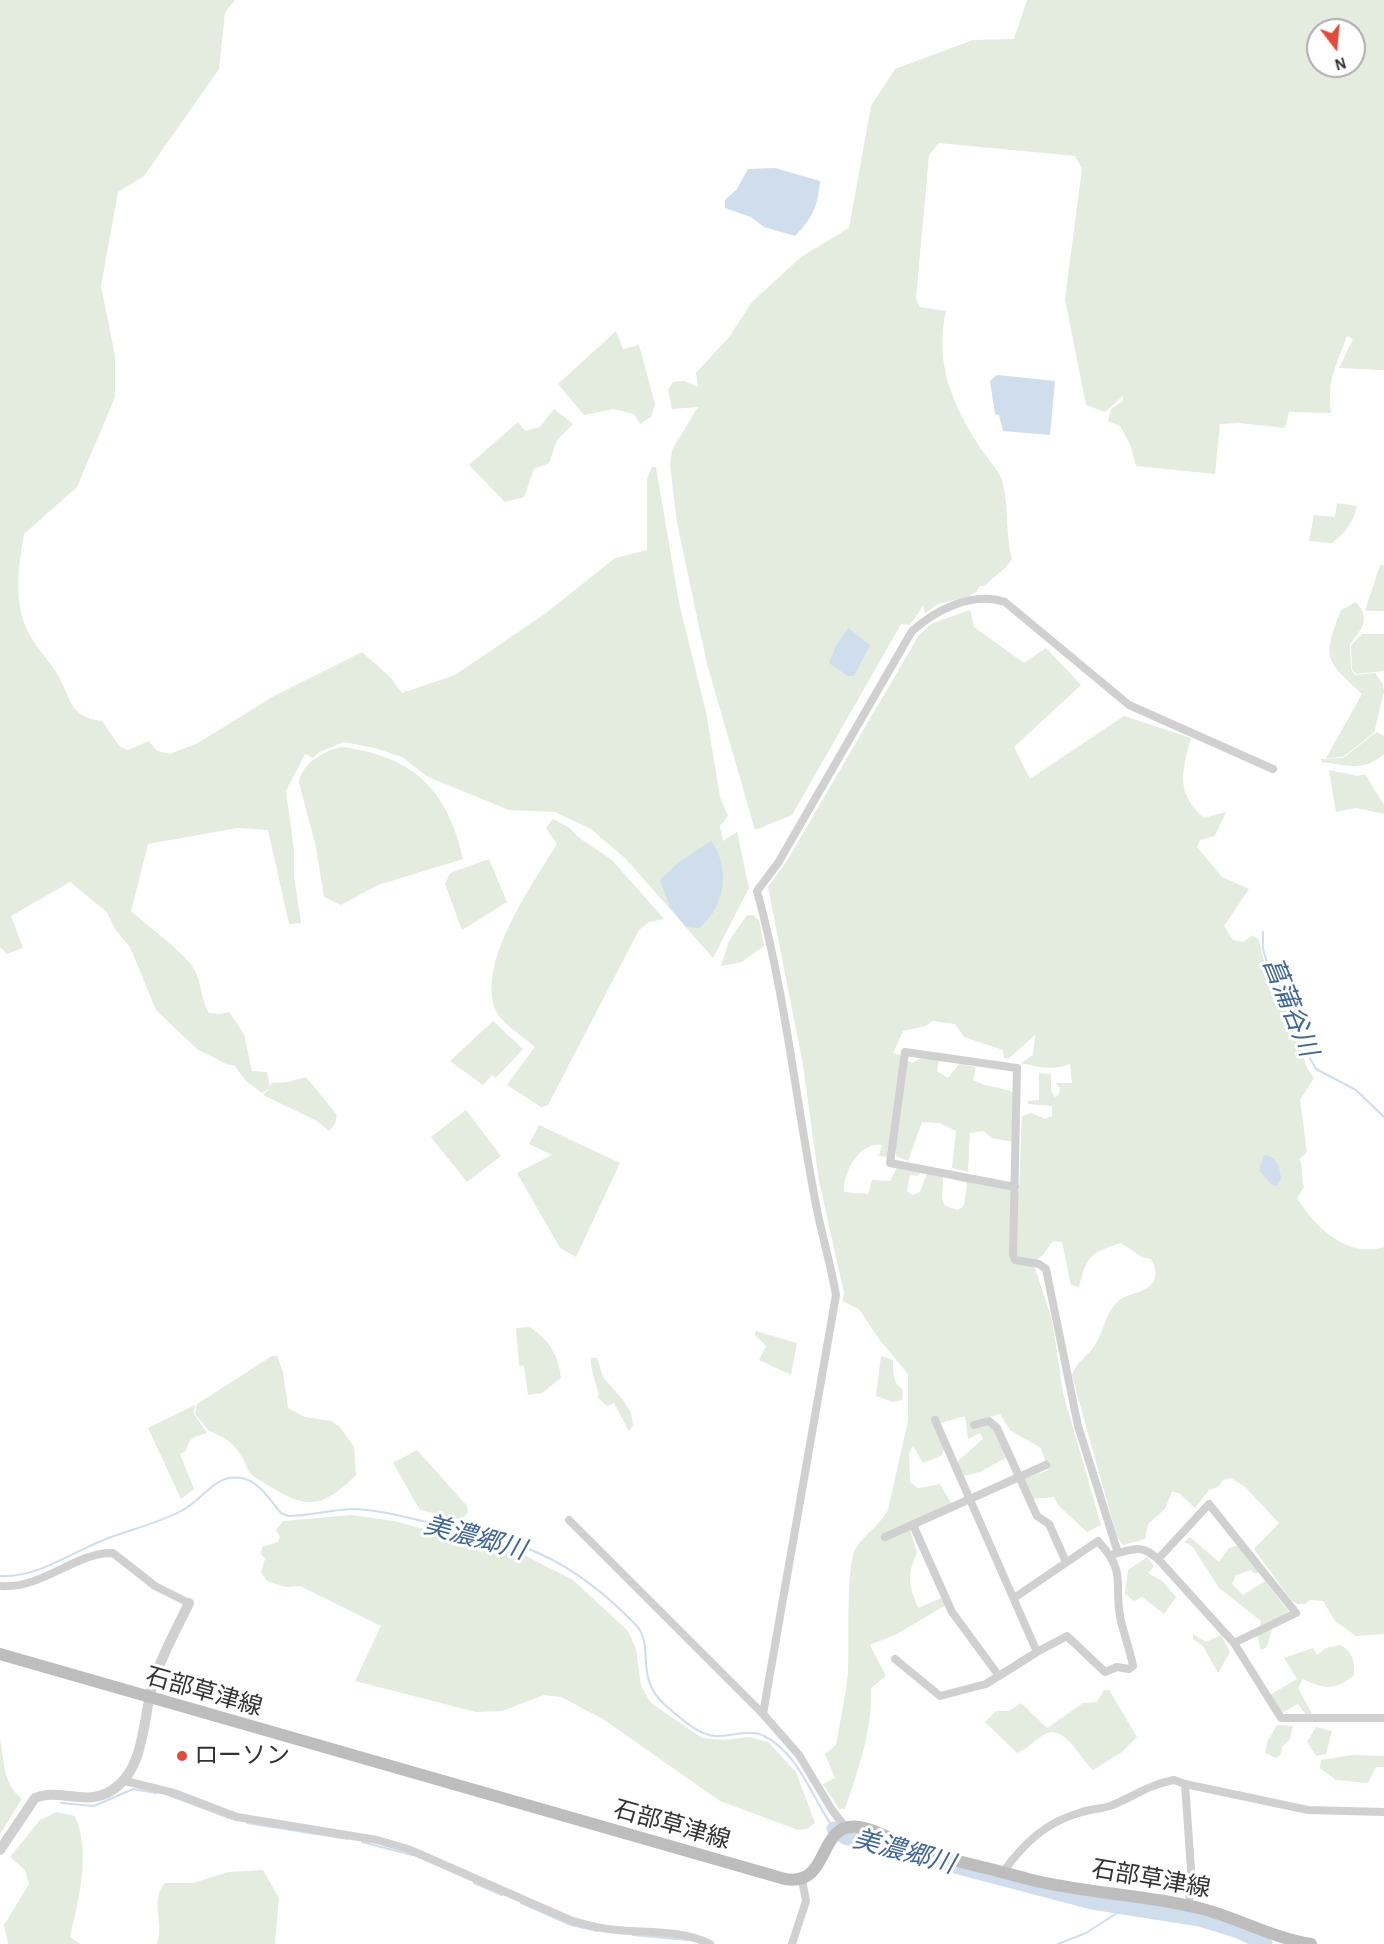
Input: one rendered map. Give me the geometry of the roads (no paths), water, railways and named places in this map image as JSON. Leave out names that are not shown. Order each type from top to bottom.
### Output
[{"type":"main road","name":"石部草津線","points":[[0,1654],[150,1699],[785,1879],[802,1880]]},
{"type":"main road","name":"石部草津線","points":[[845,1829],[859,1827],[918,1850],[1054,1884],[1189,1905],[1218,1913],[1290,1941],[1311,1944]]},
{"type":"main road","points":[[802,1880],[811,1874],[832,1839],[845,1829]]},
{"type":"street","points":[[763,1714],[836,1295],[831,1262],[817,1211],[775,961],[758,891],[778,863],[912,631],[934,613],[973,600],[994,598],[1005,602],[1130,705],[1273,769]]},
{"type":"street","points":[[895,1659],[940,1696],[981,1686],[1067,1636],[1105,1672],[1117,1667],[1130,1669],[1134,1666],[1120,1614],[1120,1580],[1111,1532],[1078,1426],[1046,1269],[1040,1264],[1015,1260],[1013,1255],[1015,1187],[1017,1068],[905,1052],[890,1163],[1015,1187]]},
{"type":"street","points":[[935,1420],[1037,1652]]},
{"type":"street","points":[[974,1425],[993,1422],[1037,1516],[1049,1524],[1066,1562]]},
{"type":"street","points":[[885,1537],[1047,1465]]},
{"type":"street","points":[[1158,1559],[1209,1504],[1296,1613],[1234,1643]]},
{"type":"street","points":[[569,1520],[763,1714],[799,1755],[845,1829]]},
{"type":"street","points":[[912,1525],[952,1612],[999,1676]]},
{"type":"street","points":[[1014,1598],[1111,1532]]},
{"type":"street","points":[[1098,1540],[1114,1554]]},
{"type":"street","points":[[1114,1554],[1139,1548],[1146,1549],[1158,1559],[1234,1643],[1284,1720],[1384,1718]]},
{"type":"street","points":[[0,1586],[31,1584],[114,1549],[155,1586],[189,1603],[155,1675],[133,1766],[125,1781],[96,1798],[49,1795],[35,1798],[0,1850]]},
{"type":"street","points":[[1004,1872],[1030,1838],[1043,1828],[1085,1811],[1109,1806],[1140,1790],[1167,1781],[1174,1780],[1308,1810],[1384,1812]]},
{"type":"street","points":[[125,1781],[174,1793],[237,1817],[377,1840],[408,1849],[570,1920],[594,1927],[684,1936],[701,1939],[710,1944]]},
{"type":"street","points":[[1185,1784],[1191,1870],[1189,1905]]},
{"type":"street","points":[[792,1944],[806,1901],[802,1880]]},
{"type":"water","points":[[775,168],[820,181],[813,212],[795,236],[764,227],[751,217],[725,208],[725,200],[737,189],[748,169]]},
{"type":"water","points":[[997,375],[1055,381],[1050,435],[1003,431],[999,415],[995,414],[990,381]]},
{"type":"water","points":[[848,628],[870,645],[854,676],[848,676],[829,663],[837,644]]},
{"type":"water","points":[[711,841],[721,863],[723,875],[719,899],[715,910],[699,928],[686,927],[670,907],[660,880],[678,863]]},
{"type":"water","points":[[1264,1155],[1275,1160],[1279,1167],[1281,1179],[1277,1186],[1271,1184],[1259,1170]]},
{"type":"waterway","name":"菖蒲谷川","points":[[1263,932],[1263,949],[1270,972],[1293,1005],[1307,1053],[1316,1069],[1356,1090],[1384,1117]]},
{"type":"waterway","name":"美濃郷川","points":[[0,1576],[14,1576],[41,1569],[93,1544],[165,1519],[183,1510],[216,1483],[232,1478],[241,1478],[253,1483],[264,1492],[281,1513],[288,1516],[347,1509],[367,1510],[402,1516],[514,1544],[539,1553],[584,1579],[635,1624],[644,1642],[647,1673],[655,1694],[695,1729],[715,1736],[753,1733],[764,1736],[776,1744],[796,1765],[834,1829]]},
{"type":"waterway","points":[[61,1803],[94,1806],[133,1789],[156,1793]]},
{"type":"waterway","points":[[168,1795],[235,1820]]},
{"type":"waterway","points":[[247,1823],[348,1839]]},
{"type":"waterway","name":"美濃郷川","points":[[834,1829],[845,1837],[1092,1902],[1200,1919],[1239,1931],[1265,1944]]},
{"type":"waterway","points":[[362,1842],[412,1855]]},
{"type":"waterway","points":[[474,1883],[502,1895]]},
{"type":"waterway","points":[[521,1903],[571,1925],[597,1931]]},
{"type":"waterway","points":[[1058,1944],[1086,1933],[1125,1908]]},
{"type":"waterway","points":[[633,1935],[687,1940]]},
{"type":"place","name":"ローソン","points":[[182,1756]]}]
